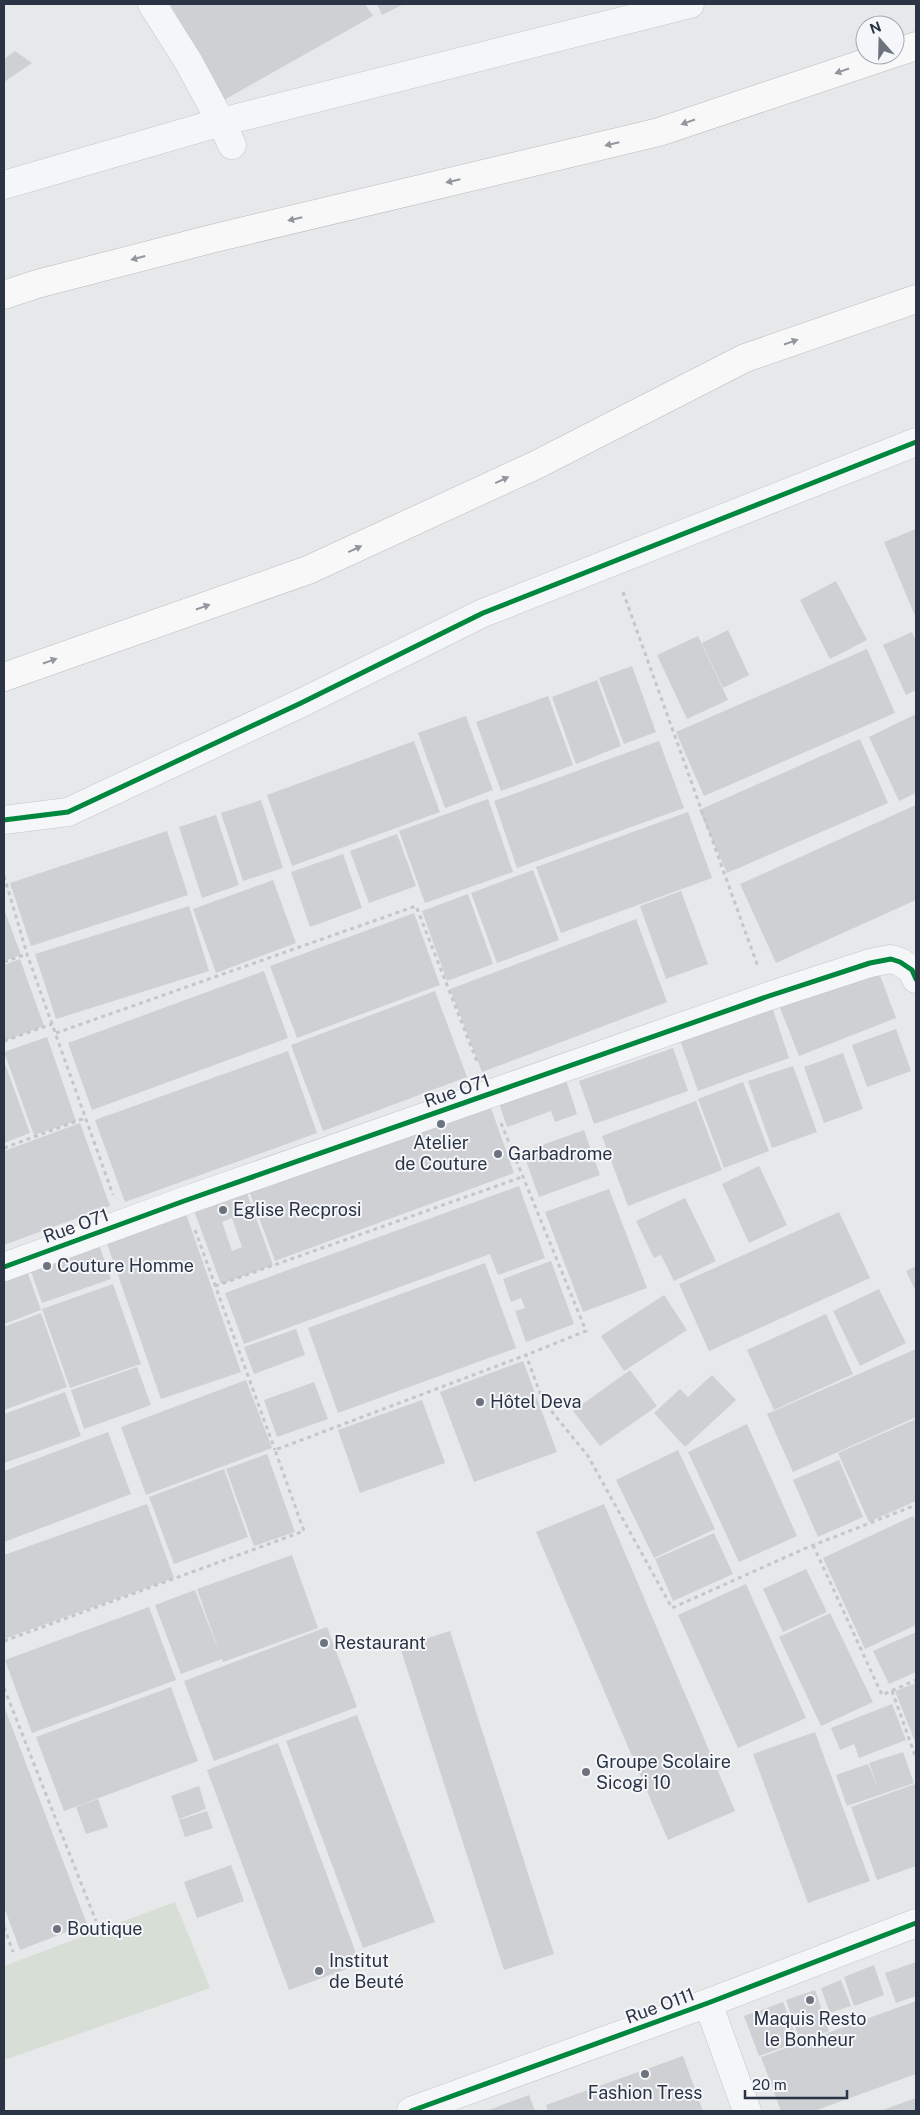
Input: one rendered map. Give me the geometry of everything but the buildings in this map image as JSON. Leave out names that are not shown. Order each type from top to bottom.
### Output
[{"type":"highway","points":[[4,295],[37,284],[211,239],[659,132],[858,65]]},
{"type":"highway","points":[[4,677],[308,570],[536,465],[746,358],[916,299]]},
{"type":"street","points":[[152,4],[188,61],[227,133]]},
{"type":"street","points":[[4,185],[227,133],[690,4]]},
{"type":"street","points":[[4,820],[68,812],[299,704],[484,613],[916,442]]},
{"type":"street","name":"Rue O71","points":[[4,1267],[184,1201],[769,996],[870,963],[891,959],[900,962],[912,970],[916,979]]},
{"type":"street","name":"Rue O111","points":[[411,2111],[708,2003],[916,1923]]},
{"type":"street","points":[[708,2003],[747,2111]]},
{"type":"path","points":[[612,562],[769,996]]},
{"type":"path","points":[[4,876],[27,954],[123,1224]]},
{"type":"path","points":[[56,1034],[416,906],[522,1177],[586,1331],[275,1450]]},
{"type":"path","points":[[4,962],[27,954]]},
{"type":"path","points":[[4,1041],[52,1024]]},
{"type":"path","points":[[4,1148],[85,1118]]},
{"type":"path","points":[[215,1286],[522,1177]]},
{"type":"path","points":[[4,1641],[304,1531],[184,1201]]},
{"type":"path","points":[[526,1354],[542,1401],[588,1456],[672,1608],[813,1545],[916,1505]]},
{"type":"path","points":[[813,1545],[882,1695],[916,1680]]},
{"type":"path","points":[[4,1688],[96,1921]]},
{"type":"path","points":[[892,1691],[916,1758]]},
{"type":"path","points":[[4,1928],[13,1952]]},
{"type":"shaded area","points":[[175,1902],[210,1988],[4,2060],[4,1966]]},
{"type":"cycle path","points":[[4,820],[68,812],[299,704],[483,613],[916,442]]},
{"type":"cycle path","points":[[4,1267],[184,1201],[769,996],[870,963],[891,959],[900,962],[912,970],[916,979]]},
{"type":"cycle path","points":[[411,2111],[708,2003],[916,1923]]},
{"type":"place","name":"Atelier de Couture","points":[[441,1124]]},
{"type":"place","name":"Garbadrome","points":[[498,1154]]},
{"type":"place","name":"Eglise Recprosi","points":[[223,1210]]},
{"type":"place","name":"Couture Homme","points":[[47,1266]]},
{"type":"place","name":"Hôtel Deva","points":[[480,1402]]},
{"type":"place","name":"Restaurant","points":[[324,1643]]},
{"type":"place","name":"Groupe Scolaire Sicogi 10","points":[[586,1772]]},
{"type":"place","name":"Boutique","points":[[57,1929]]},
{"type":"place","name":"Institut de Beuté","points":[[319,1971]]},
{"type":"place","name":"Maquis Resto le Bonheur","points":[[810,2000]]},
{"type":"place","name":"Fashion Tress","points":[[645,2074]]}]
